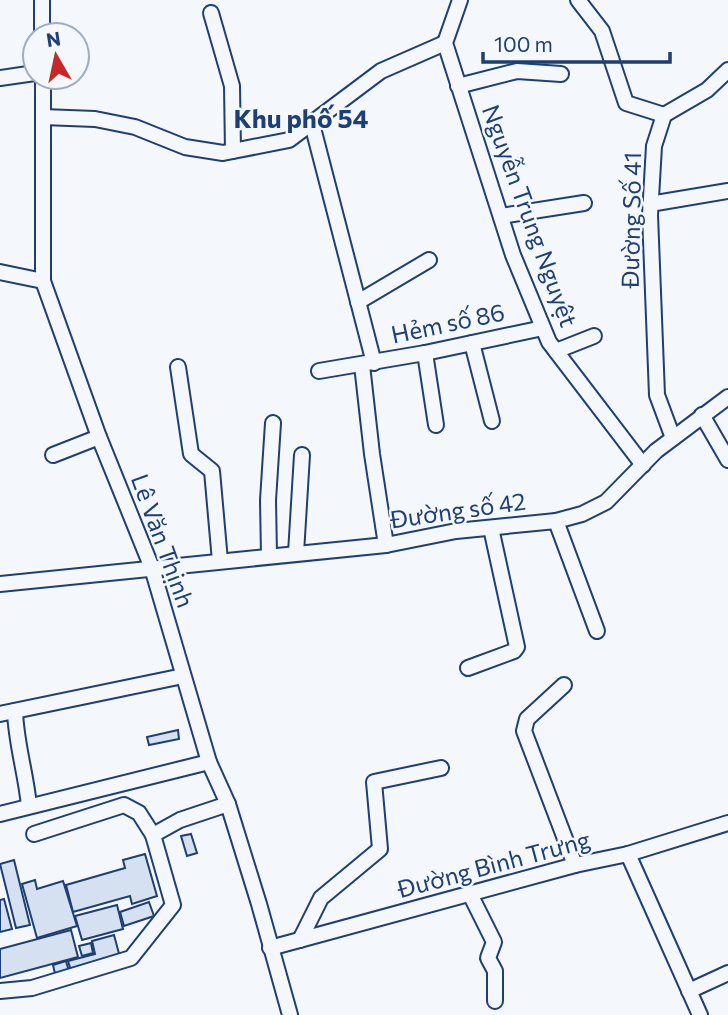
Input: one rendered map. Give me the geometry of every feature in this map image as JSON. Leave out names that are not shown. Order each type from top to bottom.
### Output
[{"type":"street","points":[[42,0],[42,21]]},
{"type":"street","points":[[43,117],[95,119],[135,127],[186,147],[223,153],[289,140],[381,71],[445,43],[460,0]]},
{"type":"street","points":[[578,0],[602,31],[626,103],[664,115],[707,90],[728,70]]},
{"type":"street","points":[[211,13],[232,86],[233,151]]},
{"type":"street","name":"Nguyễn Trung Nguyệt","points":[[445,43],[501,216],[543,328],[556,351],[643,465]]},
{"type":"street","points":[[458,86],[517,71],[561,74]]},
{"type":"street","points":[[0,78],[21,75]]},
{"type":"street","name":"Lê Văn Thịnh","points":[[43,91],[43,281],[99,437],[152,568],[209,762],[228,804],[290,1015]]},
{"type":"street","name":"Đường Số 41","points":[[664,115],[654,146],[650,204],[657,395],[673,438]]},
{"type":"street","points":[[313,124],[358,302],[368,364],[386,545]]},
{"type":"street","points":[[650,204],[728,191]]},
{"type":"street","points":[[501,216],[584,203]]},
{"type":"street","points":[[358,302],[429,260]]},
{"type":"street","points":[[0,272],[43,281]]},
{"type":"street","name":"Hẻm số 86","points":[[319,371],[368,364],[543,328]]},
{"type":"street","points":[[556,351],[594,336]]},
{"type":"street","points":[[472,343],[492,421]]},
{"type":"street","points":[[425,353],[436,425]]},
{"type":"street","points":[[178,368],[191,454],[212,471],[220,561]]},
{"type":"street","name":"Đường số 42","points":[[0,584],[386,545],[491,528],[556,521],[582,514],[606,502],[673,438],[728,397]]},
{"type":"street","points":[[702,415],[728,460]]},
{"type":"street","points":[[270,555],[268,500],[273,423]]},
{"type":"street","points":[[53,455],[99,437]]},
{"type":"street","points":[[296,553],[302,455]]},
{"type":"street","points":[[556,521],[597,631]]},
{"type":"street","points":[[468,668],[514,651],[517,647],[491,528]]},
{"type":"street","points":[[0,714],[183,676]]},
{"type":"street","points":[[564,685],[527,719],[524,731],[575,865]]},
{"type":"street","points":[[15,711],[16,743],[25,770],[29,806]]},
{"type":"street","points":[[0,814],[209,762]]},
{"type":"street","points":[[300,940],[321,898],[380,849],[374,782],[441,768]]},
{"type":"street","points":[[153,835],[180,820],[228,804]]},
{"type":"street","points":[[0,991],[32,988],[131,958],[173,905],[153,835],[139,813],[124,805],[34,834]]},
{"type":"street","name":"Đường Bình Trưng","points":[[270,948],[471,896],[575,865],[628,854],[728,823]]},
{"type":"street","points":[[628,854],[700,1015]]},
{"type":"street","points":[[471,896],[494,942],[488,958],[495,971],[495,1001]]},
{"type":"street","points":[[689,991],[728,973]]},
{"type":"building","points":[[178,730],[179,739],[149,745],[147,737]]},
{"type":"building","points":[[191,834],[197,853],[187,856],[181,836]]},
{"type":"building","points":[[145,854],[157,896],[132,904],[130,896],[73,912],[66,885],[125,868],[123,860]]},
{"type":"building","points":[[14,860],[30,925],[16,928],[0,864]]},
{"type":"building","points":[[35,880],[37,889],[63,881],[77,926],[37,938],[22,884]]},
{"type":"building","points":[[4,899],[12,929],[0,932],[0,900]]},
{"type":"building","points":[[149,902],[154,916],[124,926],[120,912]]},
{"type":"building","points":[[117,905],[123,929],[82,940],[75,916]]},
{"type":"building","points":[[71,930],[78,957],[0,978],[0,949]]},
{"type":"building","points":[[114,935],[121,961],[72,974],[68,961],[95,954],[92,941]]},
{"type":"building","points":[[91,943],[93,953],[82,956],[79,946]]},
{"type":"building","points":[[66,961],[70,975],[56,978],[53,965]]},
{"type":"district","name":"Khu phố 54","points":[[301,119]]}]
